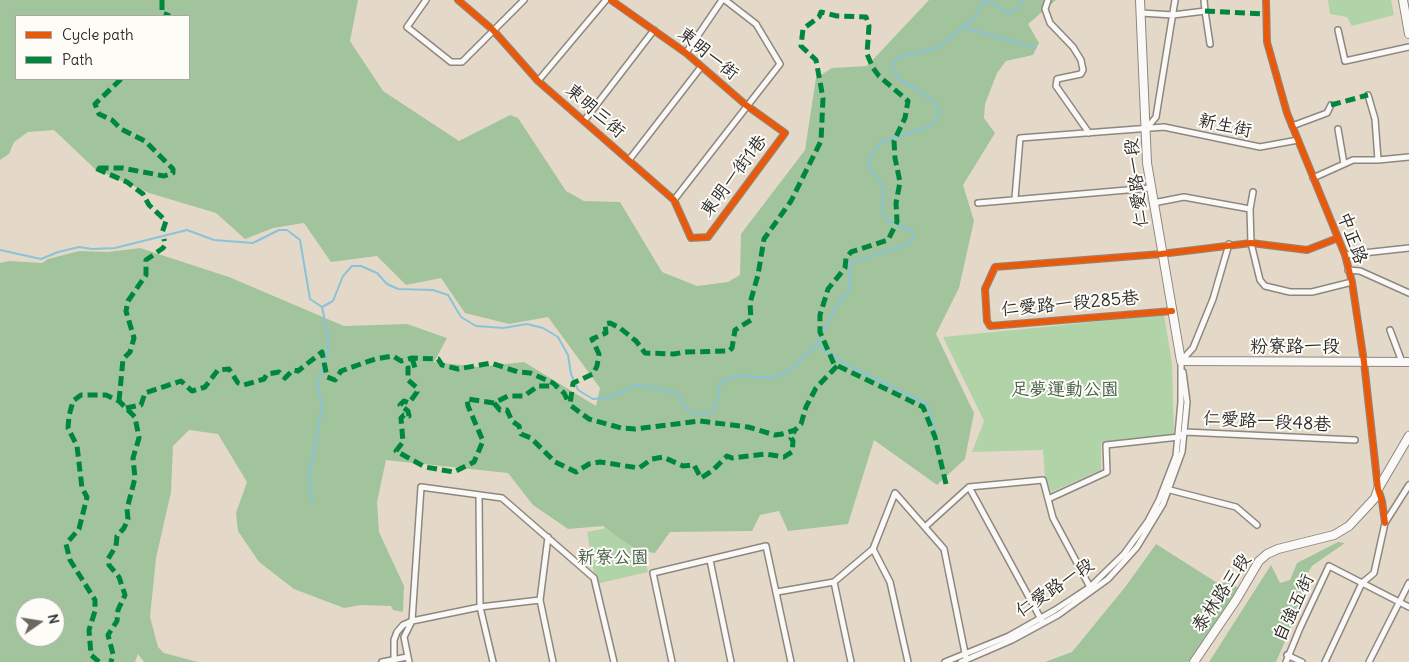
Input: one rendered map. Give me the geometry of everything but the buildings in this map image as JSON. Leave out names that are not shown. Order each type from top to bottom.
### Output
[{"type":"main road","name":"仁愛路一段","points":[[1140,0],[1150,188],[1181,361]]},
{"type":"main road","points":[[1403,0],[1409,34]]},
{"type":"main road","name":"粉寮路一段","points":[[1181,361],[1405,362]]},
{"type":"main road","name":"泰林路三段","points":[[1194,662],[1236,600],[1259,561],[1267,554],[1278,549],[1340,532],[1370,506],[1409,436]]},
{"type":"street","points":[[426,0],[407,26],[451,62],[462,62],[524,0]]},
{"type":"street","name":"東明三街","points":[[458,0],[493,30],[538,81],[674,200],[691,238],[708,237]]},
{"type":"street","points":[[538,81],[606,0]]},
{"type":"street","name":"東明一街","points":[[611,0],[686,53],[746,105],[785,133]]},
{"type":"street","points":[[674,200],[746,105],[780,64],[756,24],[724,0],[686,53]]},
{"type":"street","points":[[1048,0],[1045,9],[1050,24],[1073,47],[1081,60],[1083,70],[1081,74],[1057,79],[1056,86],[1088,132]]},
{"type":"street","points":[[1146,129],[1156,117],[1175,0]]},
{"type":"street","points":[[1204,0],[1210,44]]},
{"type":"street","name":"中正路","points":[[1266,0],[1268,42],[1292,126],[1338,238],[1352,282],[1364,362],[1378,489],[1385,523]]},
{"type":"street","points":[[1141,13],[1173,15],[1205,11]]},
{"type":"street","points":[[584,121],[654,30]]},
{"type":"street","points":[[1338,30],[1345,61],[1409,47]]},
{"type":"street","points":[[629,160],[701,67]]},
{"type":"street","points":[[1368,95],[1374,119],[1378,160]]},
{"type":"street","points":[[1292,126],[1327,113],[1331,105]]},
{"type":"street","name":"新生街","points":[[1015,198],[1020,138],[1164,127],[1260,147],[1298,140]]},
{"type":"street","points":[[1338,129],[1344,164]]},
{"type":"street","name":"東明一街1巷","points":[[708,237],[785,133]]},
{"type":"street","points":[[1314,178],[1353,160],[1409,157]]},
{"type":"street","points":[[978,203],[1015,198],[1150,188]]},
{"type":"street","points":[[1253,192],[1250,209],[1251,243],[1260,280],[1265,286],[1290,292],[1312,292],[1352,282]]},
{"type":"street","points":[[1152,203],[1184,197],[1250,209]]},
{"type":"street","points":[[1161,254],[1229,244],[1251,243],[1307,250],[1338,238]]},
{"type":"street","points":[[1181,361],[1193,348],[1213,299],[1229,244]]},
{"type":"street","points":[[1344,255],[1409,248]]},
{"type":"street","name":"仁愛路一段285巷","points":[[1161,254],[995,267],[985,289],[987,321],[990,326],[1172,311]]},
{"type":"street","points":[[1348,270],[1360,271],[1409,293]]},
{"type":"street","points":[[1390,330],[1405,362]]},
{"type":"street","name":"仁愛路一段","points":[[945,662],[964,659],[1042,622],[1118,569],[1137,547],[1151,527],[1170,490],[1182,452],[1186,402],[1181,361]]},
{"type":"street","name":"仁愛路一段","points":[[1091,589],[1124,554],[1148,521],[1168,479],[1176,456],[1179,436],[1181,361]]},
{"type":"street","name":"仁愛路一段48巷","points":[[1179,436],[1185,432],[1355,440]]},
{"type":"street","points":[[1048,499],[1107,472],[1106,445],[1179,436]]},
{"type":"street","points":[[926,526],[969,487],[1043,480],[1059,530],[1091,589]]},
{"type":"street","points":[[1325,662],[1362,583],[1374,573],[1385,523],[1409,486]]},
{"type":"street","points":[[382,662],[408,659],[404,637],[412,621],[421,487],[502,498],[594,578],[614,662]]},
{"type":"street","points":[[969,487],[1042,622]]},
{"type":"street","points":[[1170,490],[1236,507],[1257,525]]},
{"type":"street","points":[[777,592],[834,582],[873,549],[895,493],[926,526],[944,549],[964,659]]},
{"type":"street","points":[[480,495],[480,607],[492,662]]},
{"type":"street","points":[[548,537],[540,600],[553,662]]},
{"type":"street","points":[[672,662],[653,573],[766,546],[791,662]]},
{"type":"street","points":[[873,549],[890,582],[908,662]]},
{"type":"street","points":[[710,560],[731,662]]},
{"type":"street","name":"自強五街","points":[[1286,662],[1287,655],[1329,566],[1409,607]]},
{"type":"street","points":[[834,582],[850,662]]},
{"type":"street","points":[[1369,662],[1409,583]]},
{"type":"street","points":[[394,661],[394,640],[397,632],[403,625],[412,621],[480,607],[540,600]]},
{"type":"street","points":[[1287,655],[1302,662]]},
{"type":"green space","points":[[0,0],[358,0],[350,41],[383,91],[459,141],[510,115],[518,118],[566,191],[584,201],[620,202],[662,272],[697,286],[728,282],[740,275],[741,234],[805,150],[816,78],[832,68],[867,66],[929,0],[1056,0],[1028,24],[1039,43],[1033,55],[1006,61],[997,73],[985,104],[984,118],[995,133],[963,185],[974,221],[959,288],[936,334],[974,413],[965,459],[937,485],[874,440],[848,524],[788,531],[779,511],[760,515],[752,531],[670,532],[655,553],[636,550],[603,526],[568,529],[533,505],[508,473],[386,460],[377,502],[379,532],[404,586],[403,612],[393,610],[391,606],[361,605],[344,608],[294,589],[259,562],[238,531],[236,513],[247,482],[218,434],[189,430],[173,446],[171,492],[156,558],[150,617],[158,647],[164,653],[198,662],[144,662],[138,654],[135,662],[0,662],[0,263],[9,261],[42,263],[48,259],[79,251],[108,252],[140,248],[229,277],[344,326],[407,324],[447,338],[434,362],[479,367],[524,362],[596,406],[600,388],[548,317],[509,324],[465,313],[441,278],[406,285],[377,256],[331,262],[304,223],[273,228],[245,239],[216,213],[149,193],[95,169],[54,130],[28,132],[14,142],[9,154],[0,160]]},
{"type":"green space","points":[[1328,0],[1391,0],[1394,15],[1352,26],[1347,17],[1330,14]]},
{"type":"green space","name":"足夢運動公園","points":[[1164,315],[1172,363],[1174,435],[1101,443],[1101,470],[1051,492],[1045,477],[1043,450],[972,452],[984,421],[943,337]]},
{"type":"green space","name":"新寮公園","points":[[612,527],[646,563],[648,572],[596,584],[587,532]]},
{"type":"green space","points":[[1338,542],[1345,543],[1312,566],[1305,578],[1312,579],[1276,662],[1209,662],[1271,565],[1280,583],[1290,580],[1297,563]]},
{"type":"green space","points":[[1156,544],[1219,584],[1232,581],[1239,590],[1190,662],[1045,662],[1072,652],[1126,586]]},
{"type":"waterway","points":[[989,0],[1007,13],[1016,10],[1023,0]]},
{"type":"waterway","points":[[0,250],[41,259],[58,252],[79,247],[92,249],[115,248],[187,230],[214,240],[253,243],[279,230],[287,230],[300,240],[310,299],[322,307],[333,301],[343,276],[352,266],[361,266],[377,273],[387,284],[398,289],[433,290],[448,295],[461,317],[476,326],[503,328],[527,324],[543,328],[558,337],[568,355],[571,374],[578,390],[593,399],[610,397],[637,385],[677,393],[686,409],[694,414],[710,413],[715,408],[721,381],[738,376],[775,378],[790,370],[816,345],[838,304],[849,291],[850,263],[909,244],[914,235],[911,230],[889,222],[882,212],[884,193],[881,183],[868,166],[870,157],[881,142],[928,127],[938,119],[938,105],[917,89],[900,80],[892,67],[898,57],[939,47],[976,16],[984,1],[989,0]]},
{"type":"waterway","points":[[963,27],[1035,48]]},
{"type":"waterway","points":[[312,504],[309,476],[322,407],[317,383],[328,351],[328,336],[322,307]]},
{"type":"waterway","points":[[816,345],[851,367],[927,404],[936,432]]},
{"type":"marked path","points":[[162,0],[162,13],[167,15]]},
{"type":"marked path","points":[[1205,11],[1266,14]]},
{"type":"marked path","points":[[837,366],[816,388],[806,407],[801,424],[795,430],[782,434],[775,435],[748,427],[700,421],[635,429],[621,428],[589,419],[570,405],[573,383],[593,374],[597,366],[599,354],[592,339],[606,333],[605,324],[610,323],[620,328],[636,341],[645,353],[674,354],[729,351],[732,348],[735,330],[751,320],[750,303],[758,275],[764,239],[791,201],[821,141],[823,98],[816,60],[801,46],[803,29],[819,17],[821,12],[837,16],[866,17],[869,26],[867,54],[873,68],[879,76],[908,101],[905,118],[894,141],[900,182],[896,203],[897,222],[888,240],[851,252],[846,258],[845,268],[828,289],[820,315],[820,332],[834,364],[923,407],[935,437],[946,484]]},
{"type":"marked path","points":[[120,80],[95,104],[99,114],[112,120],[121,129],[145,141],[173,169],[173,173],[164,176],[122,168],[95,168],[127,182],[143,194],[149,205],[166,221],[162,233]]},
{"type":"marked path","points":[[1331,105],[1368,95]]},
{"type":"marked path","points":[[119,401],[123,359],[130,352],[134,338],[126,311],[128,301],[146,275],[146,260],[163,248],[165,245],[164,239]]},
{"type":"marked path","points":[[126,408],[141,405],[145,393],[181,381],[192,391],[205,387],[218,370],[229,369],[238,383],[244,385],[264,379],[267,374],[279,372],[285,378],[293,370],[298,371],[322,352],[327,377],[335,380],[341,371],[375,359],[393,356],[401,361],[412,358],[438,359],[442,365],[458,369],[491,363],[518,372],[530,373],[553,383],[564,393],[569,403]]},
{"type":"marked path","points":[[412,358],[415,368],[408,368],[408,380],[416,387],[417,392],[409,403],[404,401],[400,405],[408,411],[409,416],[404,415],[401,418],[403,442],[396,451],[425,467],[454,472],[474,462],[483,441],[468,406],[467,399],[494,403],[508,396],[524,396],[538,386],[557,386]]},
{"type":"marked path","points":[[99,662],[91,655],[89,630],[95,611],[95,600],[70,560],[66,544],[79,529],[87,497],[82,488],[77,446],[68,428],[73,401],[81,395],[106,395],[119,401],[135,417],[139,438],[133,458],[135,478],[127,509],[128,519],[124,528],[117,536],[116,546],[108,559],[109,565],[119,577],[125,595],[118,610],[117,621],[108,635],[113,654],[111,662]]},
{"type":"marked path","points":[[494,403],[500,410],[507,410],[512,421],[519,426],[521,434],[531,438],[555,462],[576,472],[589,464],[600,462],[639,468],[652,459],[663,457],[683,466],[694,465],[701,478],[712,471],[727,456],[732,458],[765,454],[784,457],[792,452],[793,441],[791,438],[795,430]]},
{"type":"cycle path","points":[[458,0],[493,30],[538,81],[674,200],[691,238],[708,237],[785,133],[746,105],[686,53],[611,0]]},
{"type":"cycle path","points":[[1266,0],[1267,42],[1287,113],[1345,255],[1352,282],[1364,362],[1378,489],[1385,523]]},
{"type":"cycle path","points":[[1172,311],[990,326],[987,321],[985,289],[995,267],[1161,254],[1251,243],[1307,250],[1338,238]]}]
